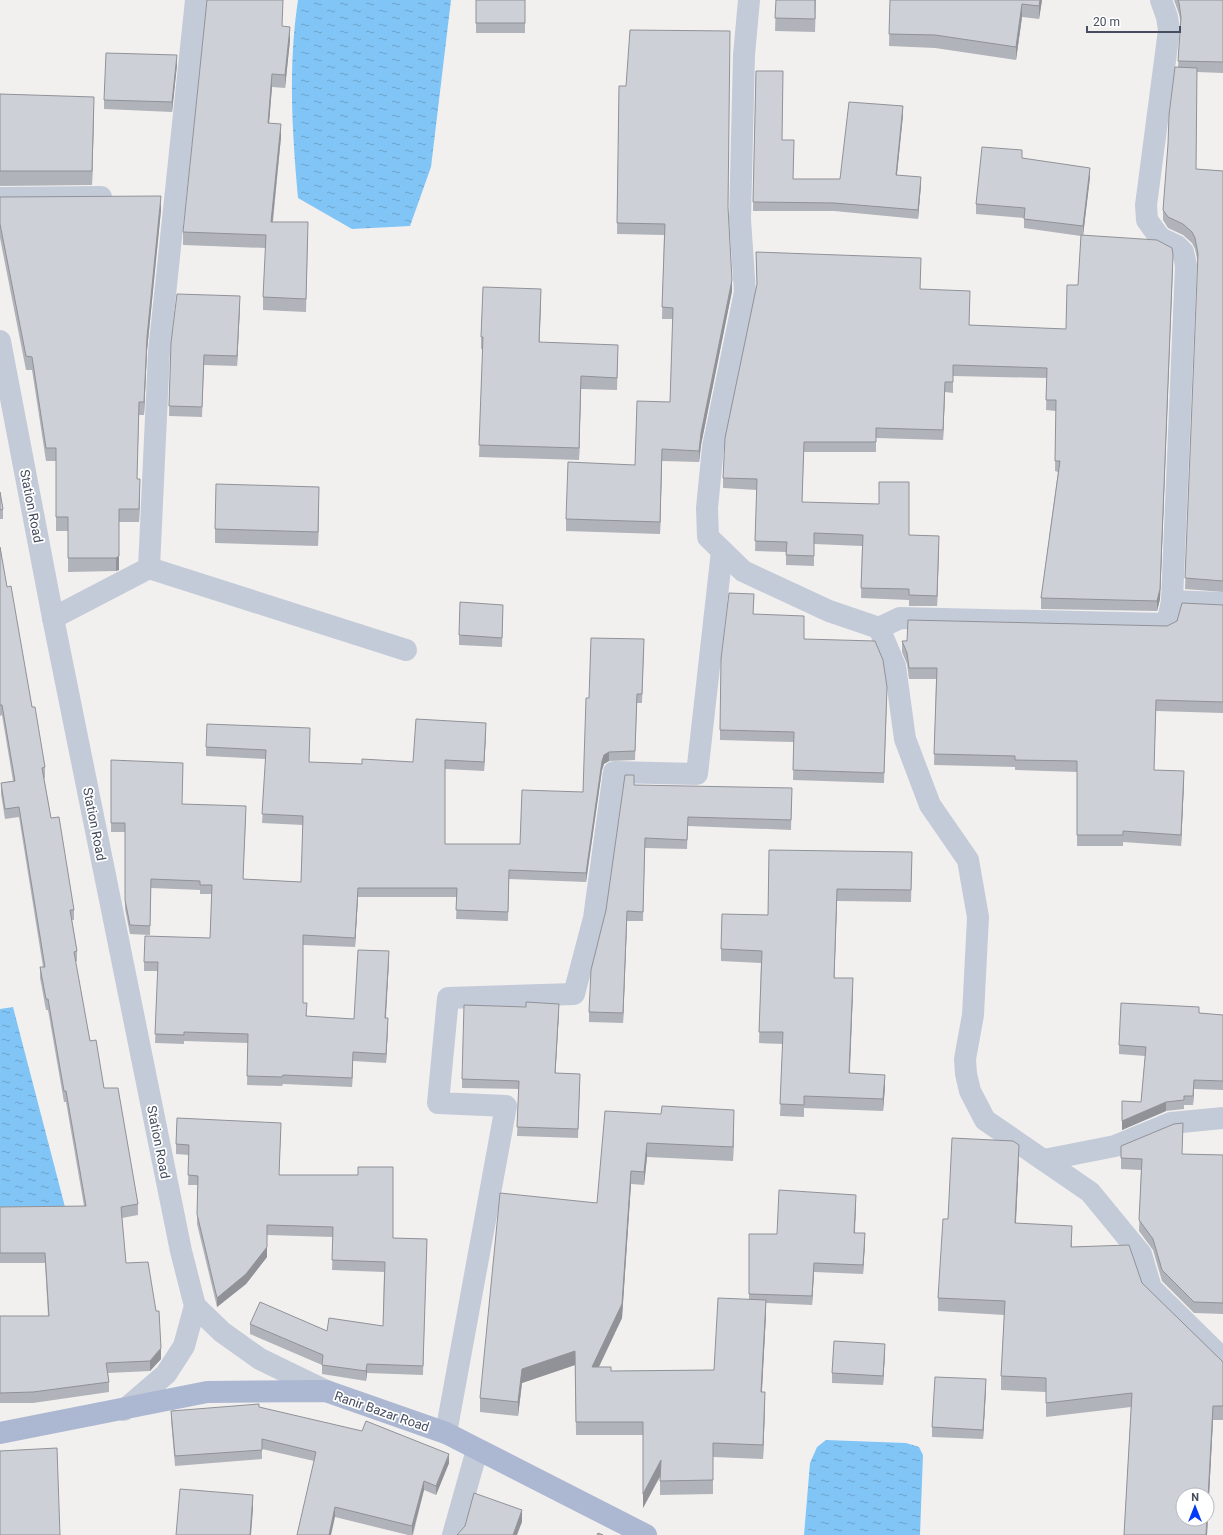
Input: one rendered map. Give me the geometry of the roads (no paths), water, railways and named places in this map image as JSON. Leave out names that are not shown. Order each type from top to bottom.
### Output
[{"type":"main road","name":"Ranir Bazar Road","points":[[0,1433],[124,1410],[207,1392],[326,1392],[446,1433],[646,1535]]},
{"type":"street","points":[[149,568],[159,352],[196,0]]},
{"type":"street","points":[[749,0],[744,55],[740,219],[745,292],[713,447],[707,508],[708,538],[743,571],[829,611],[879,628],[900,618],[1167,624],[1172,601],[1186,265],[1183,252],[1176,246],[1160,238],[1147,220],[1146,205],[1169,30],[1167,16],[1161,0]]},
{"type":"street","points":[[0,198],[121,197]]},
{"type":"street","points":[[152,197],[175,197]]},
{"type":"street","name":"Station Road","points":[[0,341],[53,618],[181,1250],[195,1306],[184,1346],[166,1374],[124,1410]]},
{"type":"street","points":[[446,1433],[506,1106],[438,1103],[448,998],[574,994],[594,918],[614,772],[697,774],[722,551]]},
{"type":"street","points":[[53,618],[149,568],[406,650]]},
{"type":"street","points":[[1172,601],[1223,603]]},
{"type":"street","points":[[879,628],[895,666],[906,739],[930,805],[968,860],[978,917],[973,1015],[966,1060],[966,1074],[970,1092],[985,1120],[1090,1192],[1141,1254],[1151,1288],[1223,1359]]},
{"type":"street","points":[[1044,1160],[1115,1146],[1171,1123],[1223,1118]]},
{"type":"street","points":[[195,1306],[222,1332],[260,1359],[326,1392]]},
{"type":"street","points":[[453,1535],[477,1450]]},
{"type":"water","points":[[298,0],[451,0],[431,167],[410,226],[352,229],[298,198],[294,148],[292,74]]},
{"type":"water","points":[[13,1007],[65,1207],[0,1207],[0,1009]]},
{"type":"water","points":[[826,1440],[906,1443],[919,1447],[923,1455],[920,1535],[804,1535],[810,1463],[817,1447]]}]
